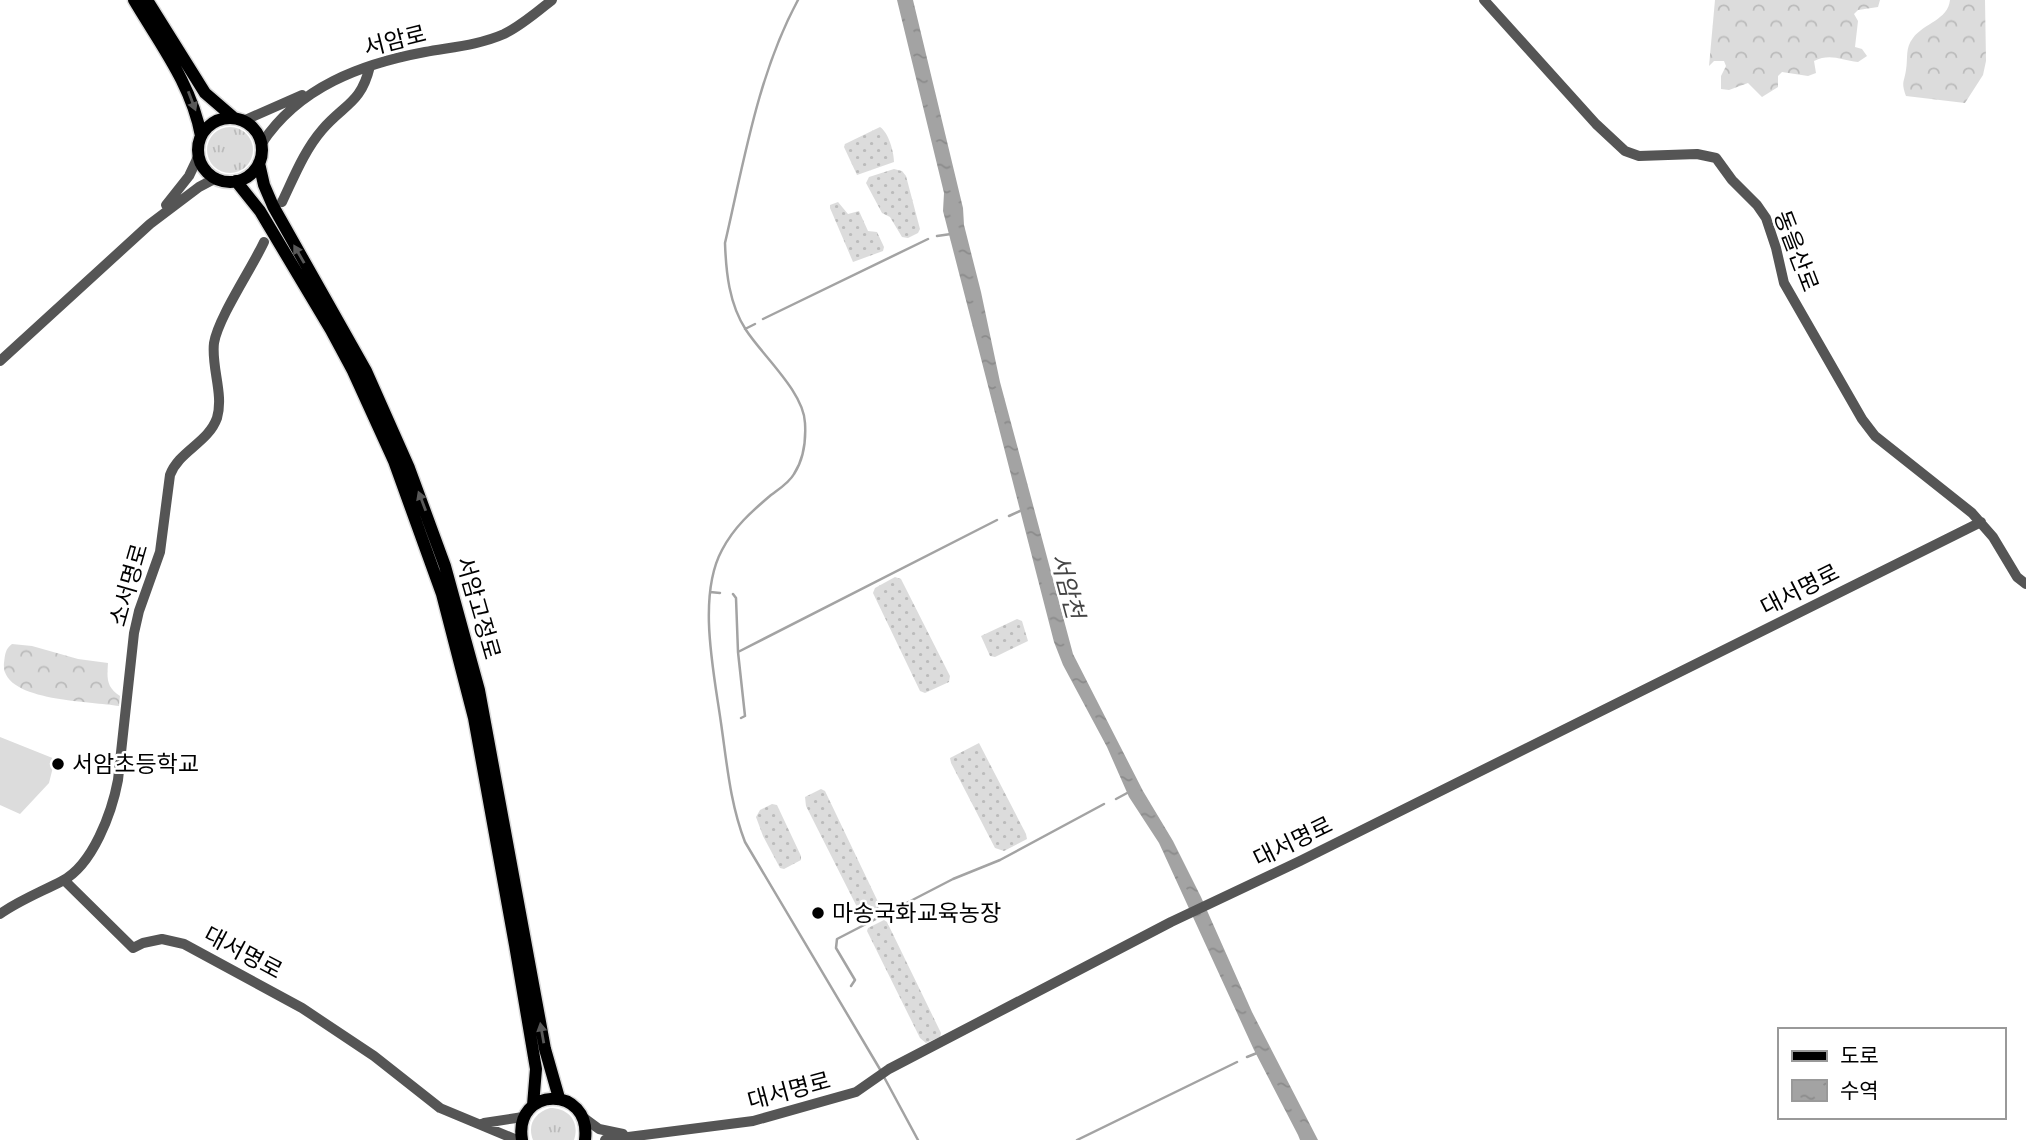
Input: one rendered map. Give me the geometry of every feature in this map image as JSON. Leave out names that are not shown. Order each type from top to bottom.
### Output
[{"type":"main road","points":[[134,0],[187,88],[198,118],[201,136],[199,155],[202,164],[216,178],[236,181],[247,177],[259,163],[262,143],[252,126],[238,119],[205,93],[147,0]]},
{"type":"main road","points":[[201,136],[214,122],[238,119]]},
{"type":"main road","name":"서암고정로","points":[[259,163],[273,206],[346,334],[375,391],[423,503],[444,566],[479,690],[545,1049],[559,1098]]},
{"type":"main road","name":"서암고정로","points":[[236,181],[260,211],[353,371],[394,461],[442,594],[471,706],[513,932],[536,1069],[533,1105]]},
{"type":"main road","points":[[520,1140],[523,1117],[533,1105],[548,1098],[559,1098],[578,1109],[584,1118],[585,1140]]},
{"type":"street","name":"서암로","points":[[262,143],[285,114],[318,88],[370,66],[401,57],[461,46],[505,33],[552,0]]},
{"type":"street","name":"동을산로","points":[[1484,0],[1597,124],[1625,150],[1639,156],[1697,154],[1716,158],[1766,218],[1784,283],[1862,419],[1875,436],[1981,522],[2002,549],[2017,577],[2026,584]]},
{"type":"street","points":[[282,202],[304,156],[323,129],[356,99],[367,79],[370,66]]},
{"type":"street","points":[[238,119],[318,88]]},
{"type":"street","points":[[150,224],[189,176],[199,155]]},
{"type":"street","points":[[0,361],[150,224],[199,187],[216,178]]},
{"type":"street","name":"소서명로","points":[[0,914],[32,894],[64,880],[87,856],[100,836],[115,797],[134,633],[160,552],[170,475],[173,467],[184,455],[207,435],[218,415],[214,352],[216,334],[264,242]]},
{"type":"street","name":"대서명로","points":[[605,1140],[753,1121],[856,1092],[889,1069],[1176,919],[1981,522]]},
{"type":"street","name":"대서명로","points":[[64,880],[134,948],[162,939],[184,944],[302,1008],[374,1056],[440,1108],[520,1140]]},
{"type":"street","points":[[480,1123],[523,1117]]},
{"type":"street","points":[[584,1118],[599,1129],[634,1136]]},
{"type":"green space","points":[[1715,0],[1880,0],[1878,7],[1858,10],[1854,14],[1858,21],[1855,47],[1862,49],[1867,56],[1858,62],[1830,57],[1814,61],[1816,73],[1808,76],[1782,72],[1778,76],[1778,87],[1762,97],[1748,83],[1729,90],[1721,89],[1721,76],[1726,66],[1724,61],[1714,61],[1709,66]]},
{"type":"green space","points":[[1950,0],[1985,0],[1986,61],[1983,75],[1965,103],[1906,96],[1903,83],[1910,42],[1945,12]]},
{"type":"green space","points":[[230,127],[247,133],[253,150],[247,167],[230,173],[213,167],[207,150],[213,133]]},
{"type":"green space","points":[[880,127],[890,142],[894,162],[857,175],[845,144]]},
{"type":"green space","points":[[894,169],[902,171],[906,176],[920,229],[908,238],[902,237],[890,217],[882,213],[866,183],[869,177]]},
{"type":"green space","points":[[838,202],[848,214],[859,211],[868,231],[877,232],[884,247],[883,251],[853,262],[830,208],[830,205]]},
{"type":"green space","points":[[895,577],[901,579],[950,676],[949,682],[925,693],[920,691],[873,593],[875,588]]},
{"type":"green space","points":[[1017,619],[1022,621],[1028,641],[995,657],[990,656],[981,636]]},
{"type":"green space","points":[[12,644],[108,663],[108,682],[120,696],[119,706],[50,697],[17,685],[7,676],[4,663],[7,650]]},
{"type":"green space","points":[[0,737],[55,759],[49,783],[20,814],[0,805]]},
{"type":"green space","points":[[979,743],[1026,834],[1027,839],[1004,851],[995,848],[951,763],[950,758]]},
{"type":"green space","points":[[821,789],[825,791],[879,904],[878,910],[868,915],[863,915],[856,905],[806,806],[805,797]]},
{"type":"green space","points":[[772,804],[777,805],[801,856],[801,860],[784,869],[780,868],[756,817],[760,810]]},
{"type":"green space","points":[[884,920],[941,1033],[940,1037],[926,1043],[920,1038],[867,931]]},
{"type":"green space","points":[[550,1108],[563,1110],[571,1117],[575,1127],[574,1140],[533,1140],[531,1129],[534,1120]]},
{"type":"water","points":[[897,0],[913,0],[963,208],[964,225],[1000,382],[1073,654],[1143,791],[1173,841],[1252,1012],[1318,1140],[1300,1140],[1254,1050],[1159,843],[1129,797],[1054,642],[943,211],[944,193]]},
{"type":"waterway","points":[[798,0],[784,28],[762,88],[725,243],[728,276],[736,310],[746,330],[798,399],[805,423],[805,443],[800,462],[792,477],[744,520],[722,550],[710,589],[710,635],[730,783],[745,842],[881,1071]]},
{"type":"waterway","points":[[937,236],[951,234]]},
{"type":"waterway","points":[[763,319],[928,239]]},
{"type":"waterway","points":[[745,329],[755,324]]},
{"type":"waterway","points":[[1009,516],[1022,510]]},
{"type":"waterway","points":[[738,652],[997,520]]},
{"type":"waterway","points":[[710,592],[720,593]]},
{"type":"waterway","points":[[733,594],[736,598],[738,652],[745,716],[741,718]]},
{"type":"waterway","points":[[1116,799],[1129,792]]},
{"type":"waterway","points":[[851,986],[855,980],[836,948],[837,939],[953,879],[1000,860],[1104,804]]},
{"type":"waterway","points":[[1247,1057],[1257,1053]]},
{"type":"waterway","points":[[1077,1140],[1237,1062]]},
{"type":"waterway","points":[[884,1077],[918,1140]]},
{"type":"place","name":"서암초등학교","points":[[58,764]]},
{"type":"place","name":"마송국화교육농장","points":[[818,913]]},
{"type":"water label","name":"서암천","points":[[1067,586]]}]
